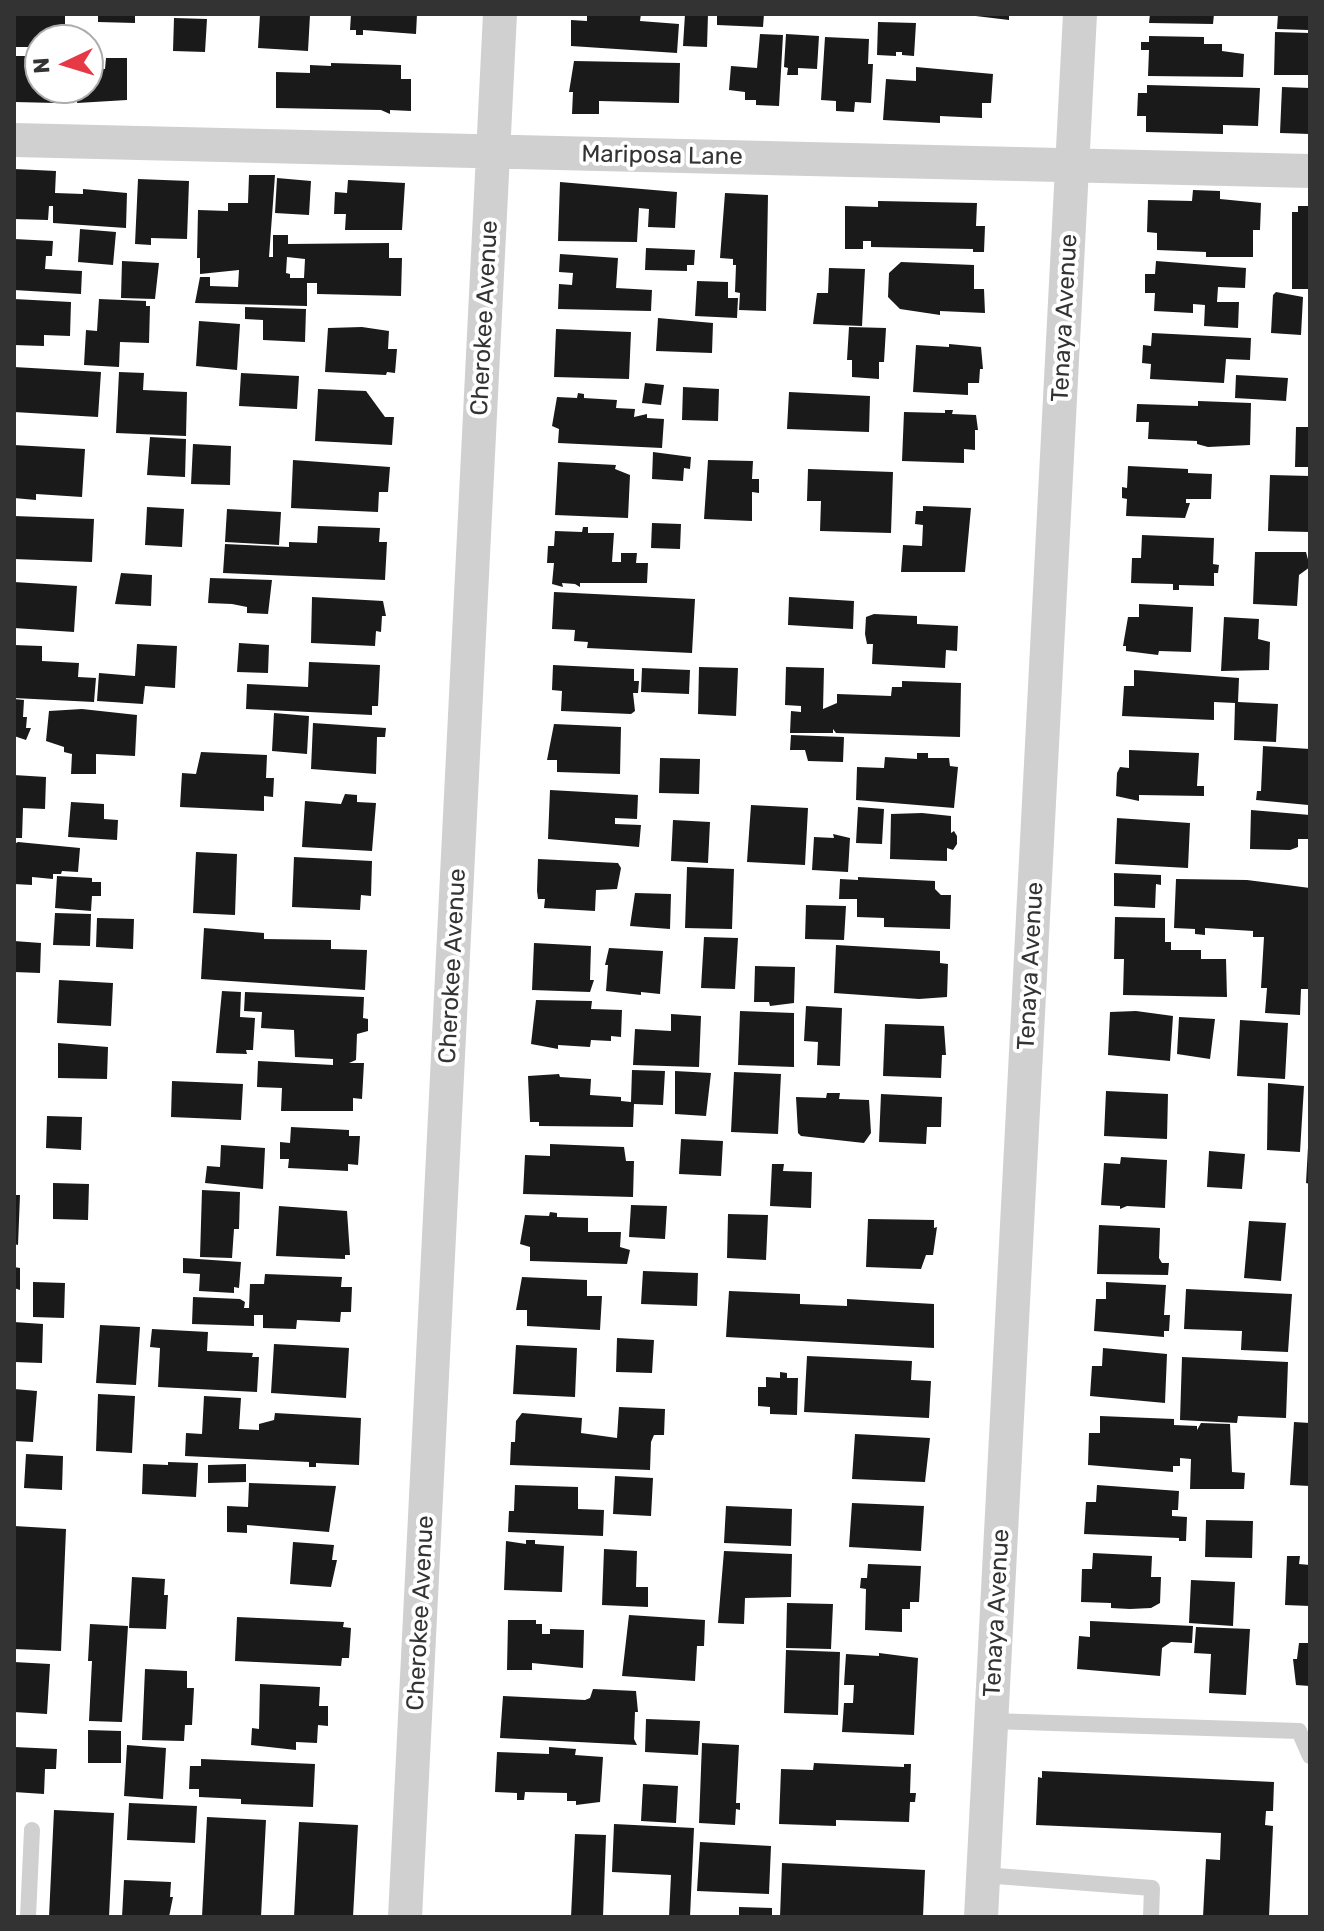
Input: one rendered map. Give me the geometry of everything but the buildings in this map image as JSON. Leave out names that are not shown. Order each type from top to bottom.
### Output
[{"type":"street","name":"Cherokee Avenue","points":[[405,1917],[500,14]]},
{"type":"street","name":"Tenaya Avenue","points":[[981,1917],[1080,14]]},
{"type":"street","name":"Mariposa Lane","points":[[14,140],[1310,171]]},
{"type":"lane","points":[[992,1721],[1299,1731],[1310,1756]]},
{"type":"lane","points":[[28,1917],[32,1830]]},
{"type":"lane","points":[[983,1875],[1152,1888],[1151,1917]]}]
